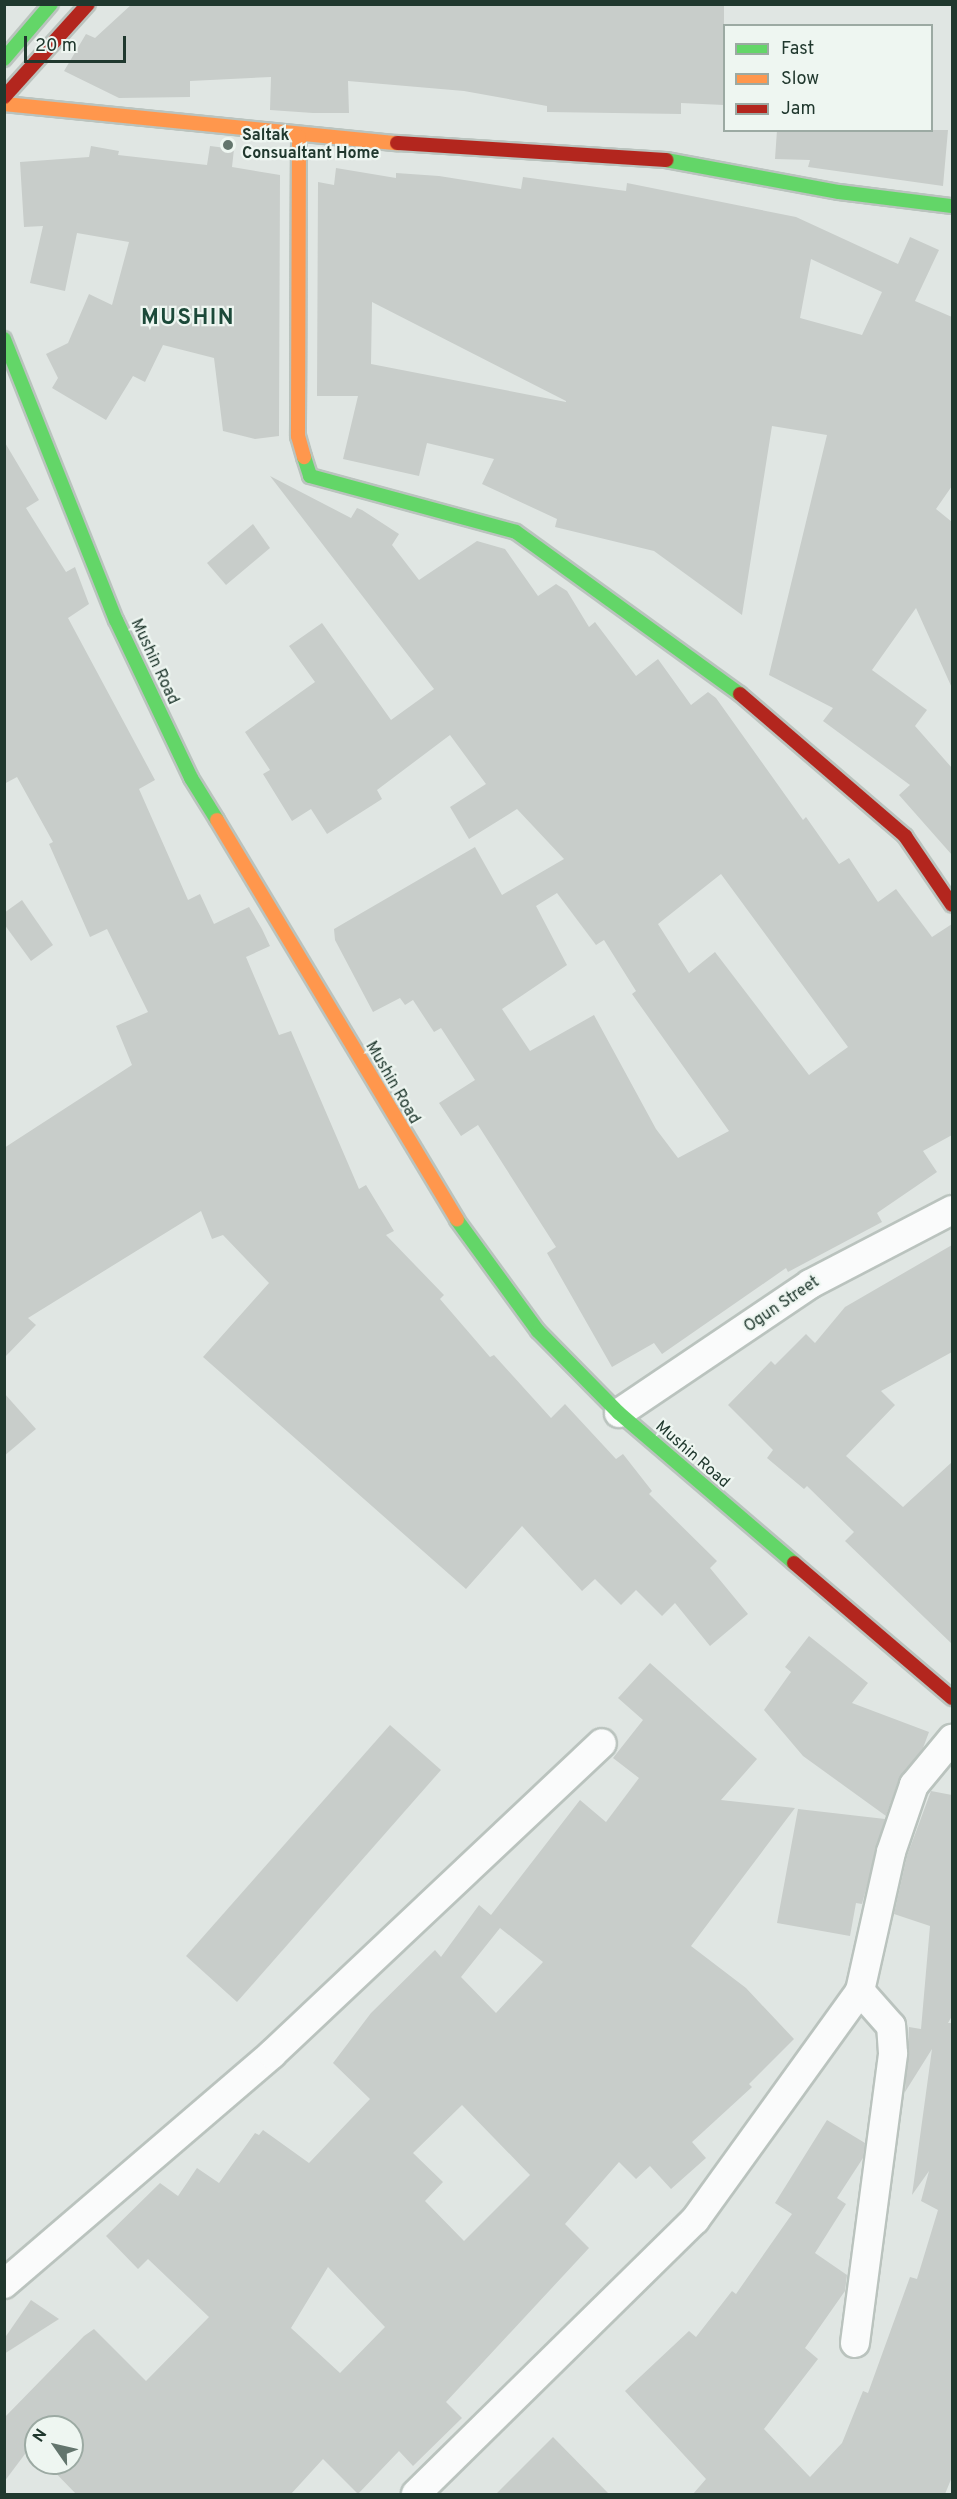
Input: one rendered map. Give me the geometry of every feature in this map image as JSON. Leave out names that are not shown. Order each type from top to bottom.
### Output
[{"type":"street","points":[[4,59],[51,4]]},
{"type":"street","points":[[4,97],[88,4]]},
{"type":"street","points":[[4,104],[299,137],[676,161],[839,192],[952,206]]},
{"type":"street","points":[[299,137],[298,436],[310,476],[516,532],[729,684],[904,836],[952,905]]},
{"type":"street","name":"Mushin Road","points":[[4,339],[116,620],[191,778],[289,937],[436,1193],[538,1331],[619,1413],[952,1698]]},
{"type":"street","name":"Ogun Street","points":[[619,1413],[810,1284],[952,1210]]},
{"type":"street","points":[[416,2494],[695,2220],[860,1991],[891,1852],[914,1785],[952,1739]]},
{"type":"street","points":[[4,2284],[272,2054],[602,1743]]},
{"type":"street","points":[[855,2343],[893,2053],[891,2026],[860,1991]]},
{"type":"building","points":[[132,4],[724,4],[723,105],[681,103],[681,114],[547,112],[547,106],[464,91],[348,81],[349,113],[313,113],[270,110],[271,77],[190,81],[190,97],[119,98],[64,71],[86,34],[95,38]]},
{"type":"building","points":[[933,130],[948,130],[943,186],[808,167],[810,160],[775,159],[777,132],[933,132]]},
{"type":"building","points":[[91,146],[119,151],[118,155],[207,165],[210,146],[234,149],[232,167],[280,175],[279,436],[255,439],[223,431],[214,358],[163,345],[145,382],[133,376],[106,420],[52,388],[58,378],[46,354],[68,343],[89,294],[112,305],[129,242],[77,233],[65,291],[30,283],[43,226],[24,227],[20,162],[89,157]]},
{"type":"building","points":[[336,168],[396,178],[396,173],[439,176],[521,189],[523,177],[626,191],[627,183],[796,217],[898,264],[910,237],[939,250],[915,301],[952,317],[952,486],[936,509],[952,522],[952,688],[916,608],[872,670],[927,710],[915,726],[952,768],[952,855],[899,795],[910,785],[823,721],[833,708],[769,675],[827,435],[772,426],[742,615],[654,551],[555,527],[557,519],[482,484],[494,459],[427,443],[419,476],[343,459],[358,396],[317,396],[318,182],[334,185]],"holes":[[[811,259],[882,292],[862,335],[800,318]],[[372,302],[566,401],[566,402],[371,364]]]},
{"type":"building","points":[[4,441],[39,500],[26,508],[66,572],[75,567],[89,604],[68,618],[155,780],[139,789],[188,900],[200,894],[214,924],[249,907],[270,946],[246,957],[279,1035],[291,1031],[359,1189],[366,1185],[394,1231],[386,1235],[444,1295],[440,1299],[490,1357],[494,1355],[551,1418],[565,1404],[616,1459],[623,1454],[652,1491],[649,1494],[717,1561],[710,1568],[748,1614],[710,1646],[675,1603],[662,1616],[636,1590],[621,1605],[595,1579],[582,1591],[522,1526],[466,1589],[203,1357],[269,1283],[223,1235],[212,1239],[201,1211],[28,1318],[36,1325],[4,1358],[4,1148],[132,1065],[116,1026],[148,1012],[107,929],[90,937],[49,844],[53,842],[17,777],[4,784]]},
{"type":"building","points":[[270,476],[351,518],[357,508],[362,510],[399,534],[392,545],[419,580],[477,541],[505,549],[538,596],[556,584],[567,591],[589,627],[595,622],[636,676],[658,659],[691,705],[708,692],[716,698],[803,820],[806,817],[839,864],[849,858],[878,902],[896,889],[932,937],[952,924],[952,1135],[923,1151],[937,1172],[877,1213],[882,1222],[788,1272],[786,1268],[662,1354],[654,1343],[612,1367],[547,1253],[556,1247],[478,1125],[461,1136],[439,1103],[475,1080],[441,1028],[434,1032],[413,1000],[405,1005],[400,998],[373,1012],[335,940],[334,929],[475,847],[502,895],[564,859],[517,809],[469,839],[450,807],[486,784],[450,735],[377,790],[382,799],[327,834],[311,809],[292,821],[263,774],[270,770],[245,732],[315,682],[289,646],[322,623],[391,720],[434,689]],"holes":[[[721,874],[848,1047],[809,1075],[715,952],[689,973],[658,924]],[[557,893],[596,945],[604,940],[636,991],[632,994],[729,1131],[678,1158],[656,1129],[594,1015],[530,1051],[502,1009],[567,965],[536,906]]]},
{"type":"building","points":[[253,524],[270,548],[226,585],[207,563]]},
{"type":"building","points":[[22,900],[53,945],[31,961],[4,924],[4,913]]},
{"type":"building","points":[[952,1245],[952,1352],[881,1391],[895,1405],[846,1456],[903,1507],[952,1462],[952,1644],[845,1541],[854,1532],[807,1486],[804,1489],[767,1458],[773,1450],[728,1405],[771,1361],[775,1365],[806,1334],[815,1343],[845,1307]]},
{"type":"building","points":[[4,1393],[36,1429],[4,1456]]},
{"type":"building","points":[[809,1636],[868,1683],[852,1703],[929,1732],[923,1748],[899,1779],[886,1816],[803,1756],[764,1710],[791,1672],[785,1667]]},
{"type":"building","points":[[650,1663],[757,1759],[721,1800],[795,1808],[691,1946],[746,1988],[794,2039],[749,2084],[752,2087],[692,2142],[706,2158],[671,2189],[650,2166],[636,2179],[619,2162],[565,2224],[589,2248],[446,2402],[462,2418],[413,2466],[399,2451],[358,2494],[323,2459],[291,2494],[76,2494],[58,2475],[84,2475],[84,2415],[24,2415],[24,2455],[4,2482],[4,2418],[84,2336],[94,2329],[146,2381],[209,2317],[148,2259],[138,2269],[106,2236],[160,2183],[178,2196],[197,2168],[219,2183],[255,2133],[259,2135],[263,2130],[309,2163],[370,2099],[333,2063],[371,2013],[435,1950],[441,1957],[479,1905],[491,1915],[580,1800],[606,1822],[639,1778],[613,1758],[643,1720],[618,1698]],"holes":[[[500,1928],[543,1962],[496,2013],[461,1977]],[[462,2105],[530,2175],[464,2241],[425,2201],[443,2182],[413,2153]],[[328,2267],[385,2327],[340,2373],[291,2328]]]},
{"type":"building","points":[[390,1725],[441,1770],[237,2002],[186,1956]]},
{"type":"building","points":[[931,1791],[952,1795],[952,2016],[948,2023],[952,2023],[952,2477],[945,2494],[693,2494],[706,2479],[625,2391],[689,2331],[696,2337],[732,2291],[736,2294],[792,2214],[775,2203],[827,2120],[865,2143],[863,2158],[837,2198],[846,2204],[815,2253],[847,2275],[845,2291],[805,2348],[818,2359],[764,2429],[810,2477],[842,2443],[863,2391],[868,2393],[910,2277],[917,2279],[938,2210],[921,2201],[929,2171],[912,2195],[932,2049],[905,2092],[909,2027],[921,2029],[930,1926],[894,1914],[907,1856]]},
{"type":"building","points":[[798,1809],[885,1819],[862,1904],[856,1903],[850,1936],[777,1923]]},
{"type":"building","points":[[31,2300],[59,2319],[4,2354],[4,2339]]},
{"type":"building","points":[[553,2437],[609,2494],[496,2494]]},
{"type":"traffic: fast","points":[[4,59],[51,4]]},
{"type":"traffic: fast","points":[[666,160],[839,192],[952,206]]},
{"type":"traffic: fast","points":[[4,339],[116,620],[191,778],[217,820]]},
{"type":"traffic: fast","points":[[304,457],[310,476],[516,532],[740,694]]},
{"type":"traffic: fast","points":[[457,1220],[538,1331],[619,1413],[794,1563]]},
{"type":"traffic: slow","points":[[4,104],[397,143]]},
{"type":"traffic: slow","points":[[299,137],[298,436],[304,457]]},
{"type":"traffic: slow","points":[[217,820],[457,1220]]},
{"type":"traffic: jam","points":[[4,97],[88,4]]},
{"type":"traffic: jam","points":[[397,143],[666,160]]},
{"type":"traffic: jam","points":[[740,694],[905,836],[952,905]]},
{"type":"traffic: jam","points":[[794,1563],[952,1698]]},
{"type":"place","name":"Saltak Consualtant Home","points":[[228,145]]},
{"type":"district","name":"MUSHIN","points":[[188,319]]}]
